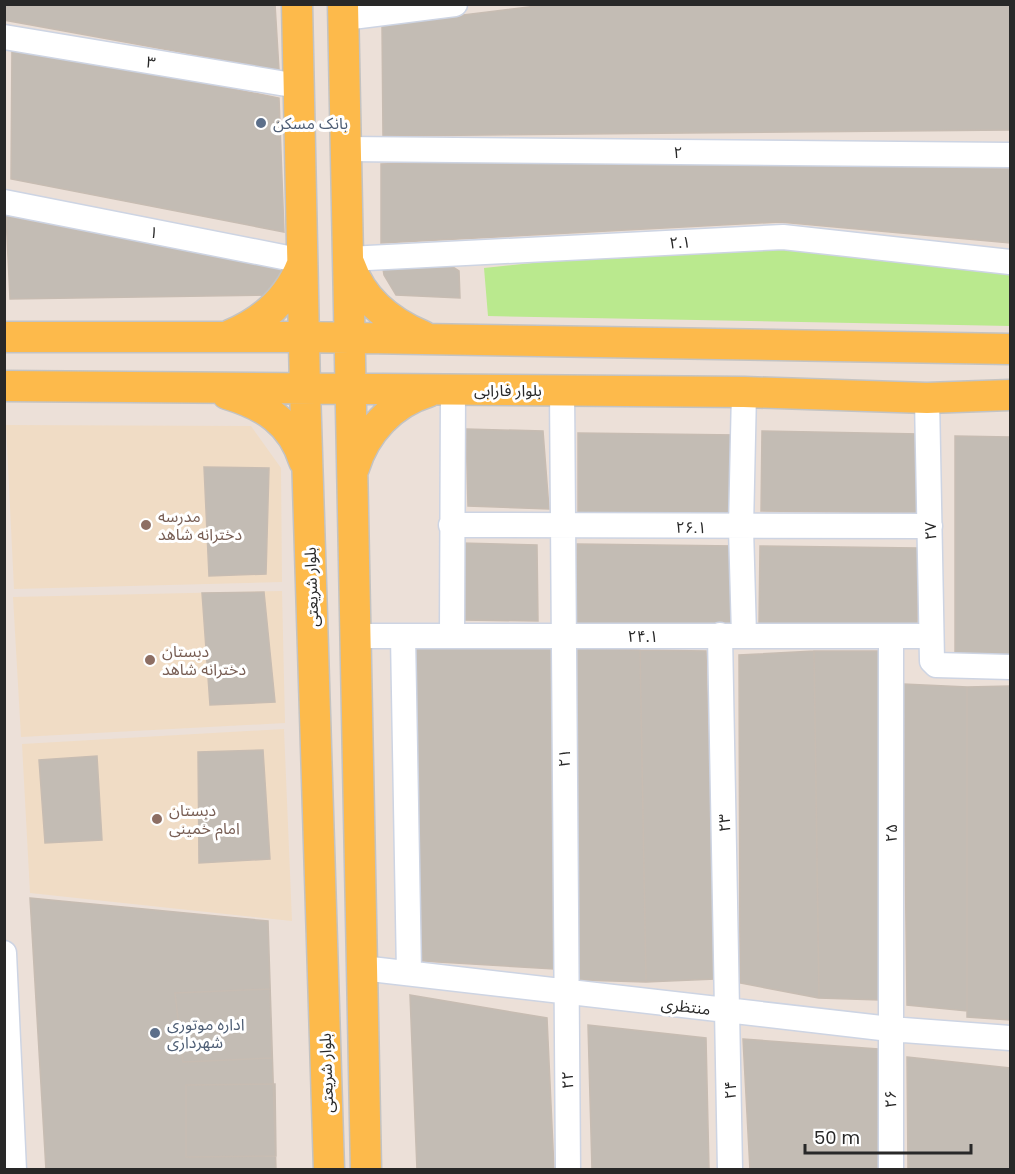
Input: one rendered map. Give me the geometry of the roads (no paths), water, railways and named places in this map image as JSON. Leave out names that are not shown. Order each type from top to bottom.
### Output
[{"type":"main road","name":"بلوار شریعتی","points":[[297,4],[305,389],[329,1170]]},
{"type":"main road","points":[[343,11],[366,1170]]},
{"type":"main road","points":[[348,259],[360,287],[384,315],[395,323],[431,340]]},
{"type":"main road","points":[[223,337],[259,320],[272,309],[287,294],[303,261]]},
{"type":"main road","points":[[4,337],[304,337],[1011,349]]},
{"type":"main road","name":"بلوار فارابی","points":[[4,386],[744,392],[927,398],[1011,395]]},
{"type":"main road","points":[[210,388],[254,403],[286,426],[299,446],[308,476]]},
{"type":"main road","points":[[352,473],[362,447],[382,420],[406,400],[445,389]]},
{"type":"main road","points":[[308,476],[312,457],[318,446],[326,441],[336,441],[343,447],[352,473]]},
{"type":"street","points":[[343,11],[455,4]]},
{"type":"street","name":"۳","points":[[4,37],[298,86]]},
{"type":"street","name":"۲","points":[[346,149],[1011,155]]},
{"type":"street","name":"۱","points":[[4,202],[303,261]]},
{"type":"street","name":"۲.۱","points":[[348,259],[783,237],[1011,262]]},
{"type":"street","points":[[445,389],[451,525],[452,636]]},
{"type":"street","name":"۲۱","points":[[562,390],[565,991]]},
{"type":"street","points":[[744,392],[741,528],[744,635]]},
{"type":"street","name":"۲۷","points":[[927,398],[933,664],[1011,667]]},
{"type":"street","name":"۲۶.۱","points":[[451,525],[741,528],[930,526]]},
{"type":"street","name":"۲۳","points":[[720,635],[729,1011]]},
{"type":"street","name":"۲۴.۱","points":[[356,636],[931,636]]},
{"type":"street","points":[[403,636],[409,974]]},
{"type":"street","name":"۲۵","points":[[890,1029],[891,637]]},
{"type":"street","points":[[4,953],[14,1170]]},
{"type":"street","name":"منتظری","points":[[362,968],[890,1029],[1011,1038]]},
{"type":"street","name":"۲۲","points":[[565,991],[568,1170]]},
{"type":"street","name":"۲۴","points":[[729,1011],[730,1170]]},
{"type":"street","name":"۲۶","points":[[890,1029],[891,1170]]},
{"type":"place","name":"بانک مسکن","points":[[261,123]]},
{"type":"place","name":"مدرسه دخترانه شاهد","points":[[146,525]]},
{"type":"place","name":"دبستان دخترانه شاهد","points":[[150,660]]},
{"type":"place","name":"دبستان امام خمینی","points":[[157,819]]},
{"type":"place","name":"اداره موتوری شهرداری","points":[[155,1033]]}]
